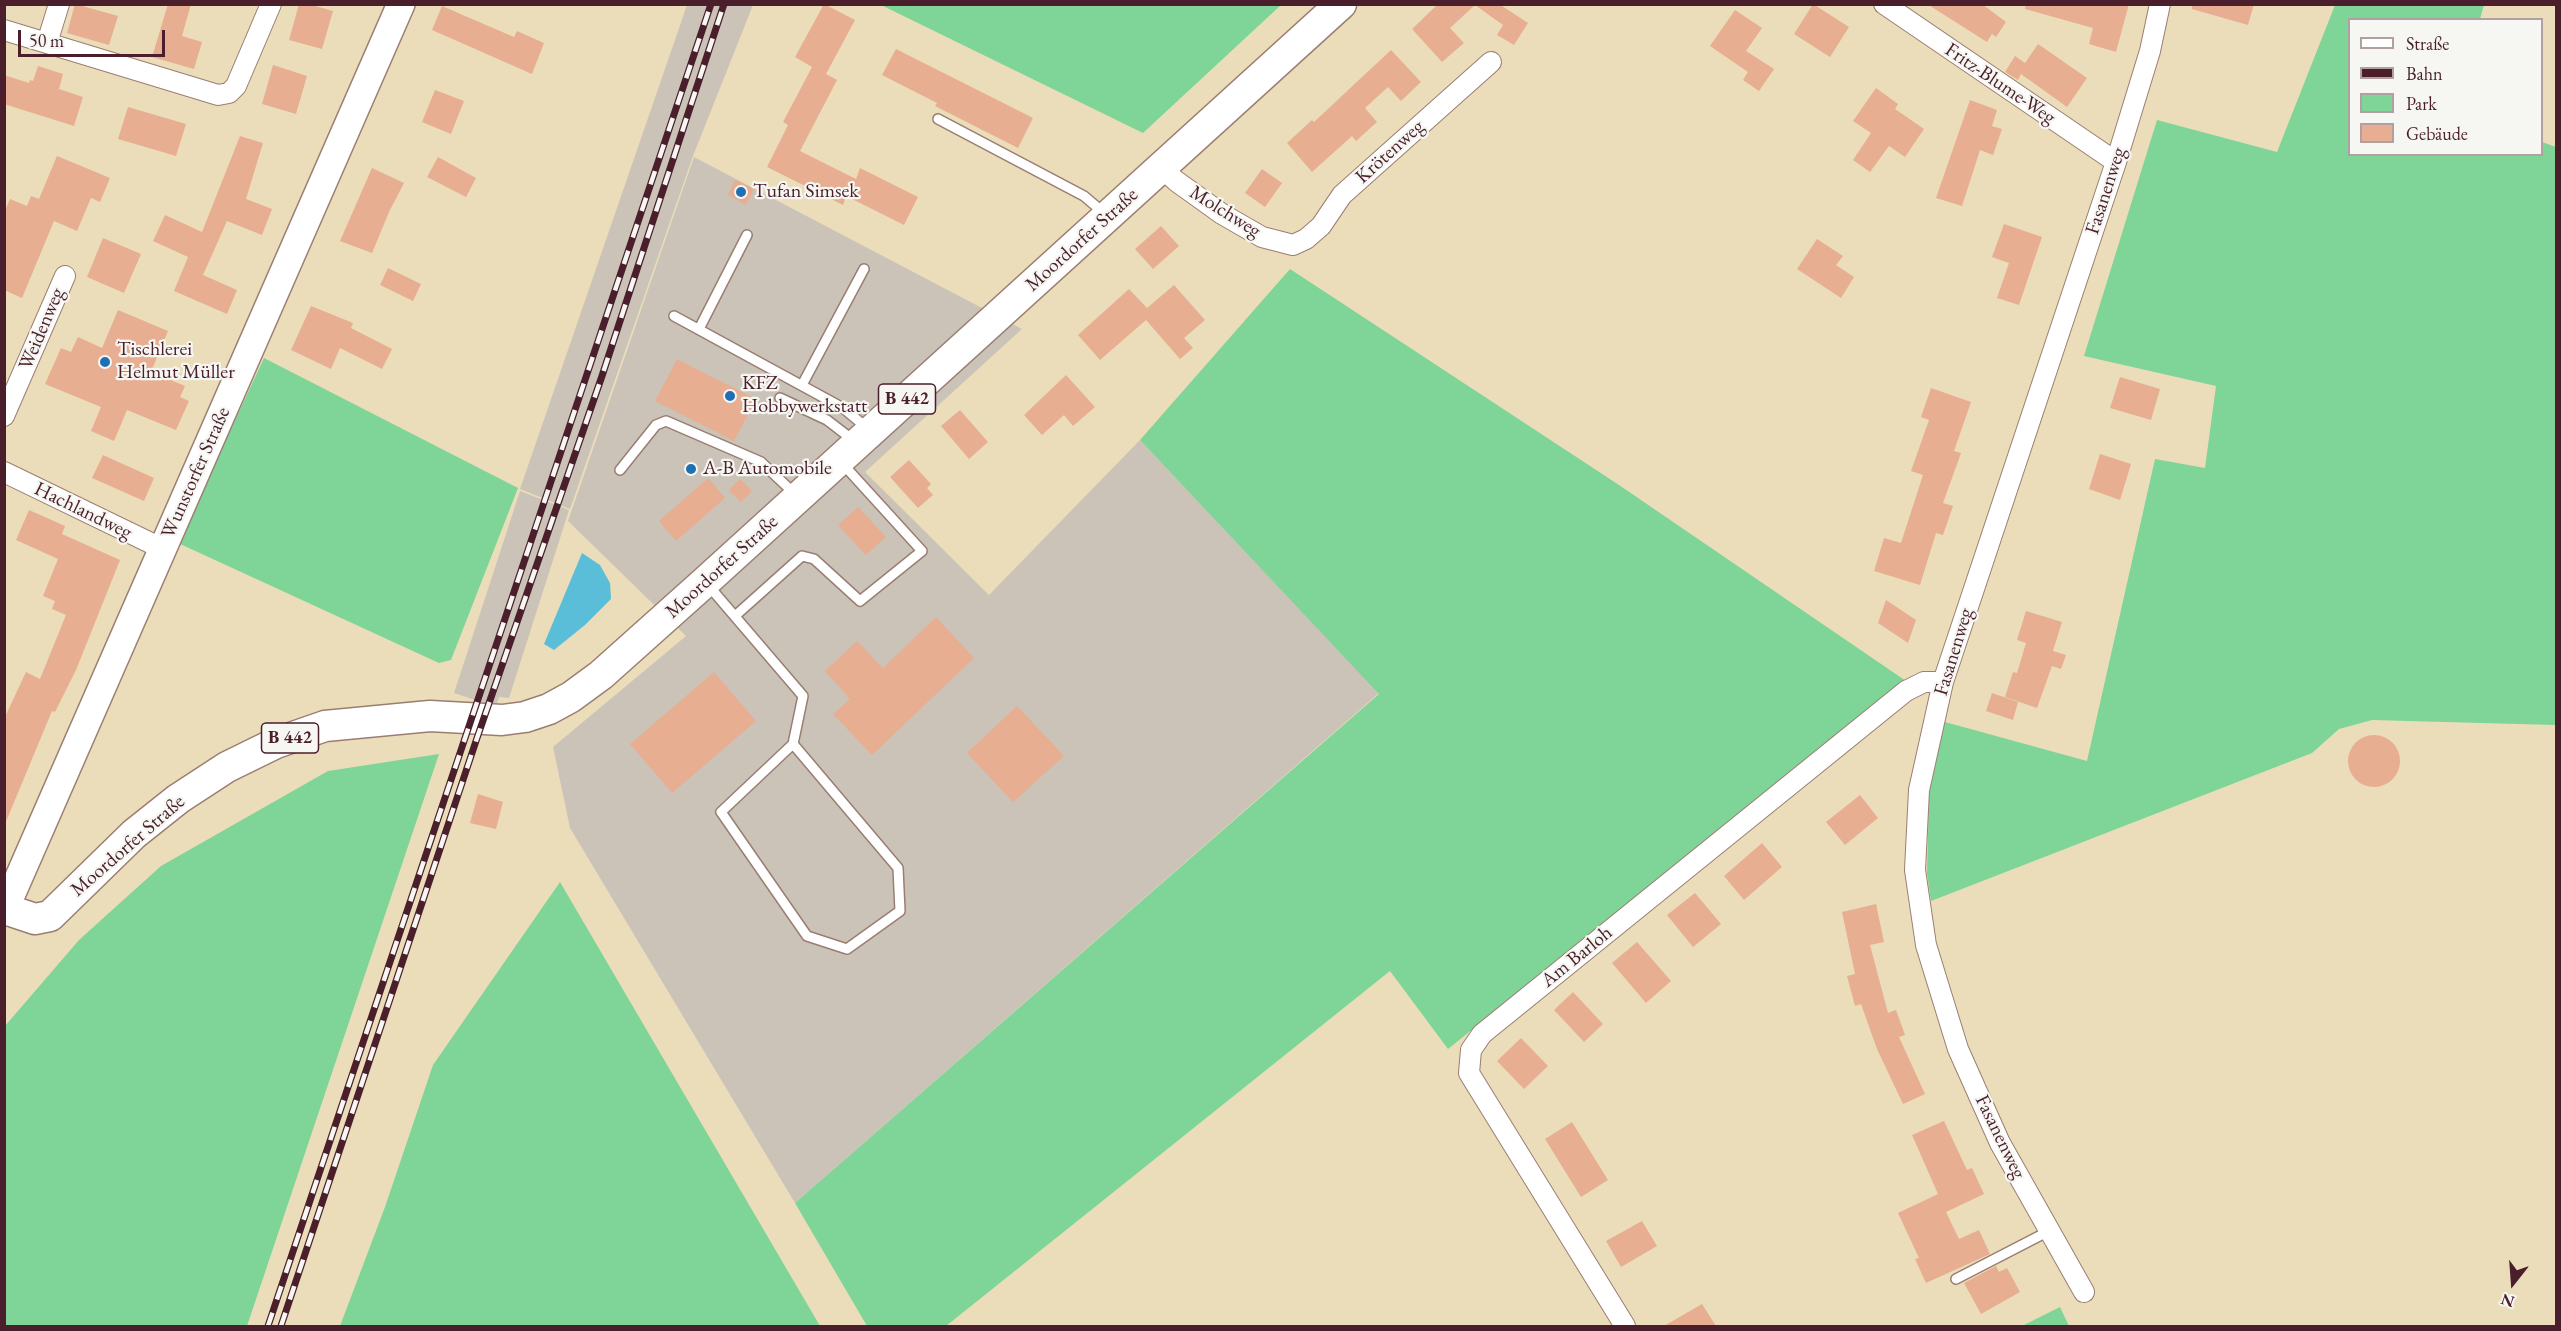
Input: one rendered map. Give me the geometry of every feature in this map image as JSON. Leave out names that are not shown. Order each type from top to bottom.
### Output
[{"type":"main road","name":"Moordorfer Straße","points":[[4,909],[35,919],[50,916],[134,834],[178,799],[227,767],[276,743],[325,726],[430,716],[502,720],[525,717],[549,709],[571,697],[601,675],[705,582],[1341,4]]},
{"type":"street","points":[[47,43],[59,4]]},
{"type":"street","points":[[4,30],[218,95],[229,93],[236,86],[271,4]]},
{"type":"street","name":"Wunstorfer Straße","points":[[4,909],[401,4]]},
{"type":"street","name":"Fritz-Blume-Weg","points":[[1884,4],[2116,162]]},
{"type":"street","name":"Fasanenweg","points":[[2084,1292],[2000,1143],[1958,1049],[1926,945],[1916,870],[1919,790],[1943,682],[2116,162],[2150,51],[2160,4]]},
{"type":"street","name":"Krötenweg","points":[[1293,245],[1306,239],[1321,226],[1342,195],[1491,62]]},
{"type":"street","name":"Molchweg","points":[[1162,168],[1176,181],[1262,237],[1293,245]]},
{"type":"street","name":"Weidenweg","points":[[4,416],[65,276]]},
{"type":"street","name":"Hachlandweg","points":[[4,472],[163,549]]},
{"type":"street","name":"Am Barloh","points":[[1625,1326],[1468,1073],[1471,1050],[1482,1034],[1906,691],[1924,682],[1943,682]]},
{"type":"lane","points":[[938,119],[1084,195],[1108,217]]},
{"type":"lane","points":[[699,329],[747,235]]},
{"type":"lane","points":[[802,385],[864,269]]},
{"type":"lane","points":[[674,316],[843,408],[856,445],[922,550],[860,601],[814,559],[802,556],[735,616]]},
{"type":"lane","points":[[780,398],[827,420],[856,445]]},
{"type":"lane","points":[[620,470],[656,425],[666,421],[761,462],[798,497]]},
{"type":"lane","points":[[705,582],[803,696],[793,744],[721,812],[807,936],[847,948],[900,911],[898,868],[793,744]]},
{"type":"lane","points":[[1956,1279],[2049,1231]]},
{"type":"shaded area","points":[[687,5],[753,5],[693,156],[570,509],[520,489]]},
{"type":"shaded area","points":[[694,157],[1022,329],[865,472],[989,595],[1140,440],[1379,693],[795,1203],[570,828],[553,747],[686,636],[568,521]]},
{"type":"shaded area","points":[[520,491],[569,510],[509,698],[499,697],[496,707],[454,693]]},
{"type":"green space","points":[[1281,4],[1143,133],[881,5]]},
{"type":"green space","points":[[2335,5],[2484,5],[2480,18],[2348,18],[2348,156],[2543,156],[2543,142],[2556,147],[2556,725],[2372,720],[2339,729],[2312,753],[1931,901],[1927,873],[1929,794],[1945,722],[2087,761],[2155,459],[2205,468],[2216,386],[2084,356],[2157,120],[2277,152]]},
{"type":"green space","points":[[1290,269],[1619,485],[1906,681],[1448,1049],[1390,971],[946,1326],[867,1326],[795,1203],[1379,694],[1140,440]]},
{"type":"green space","points":[[264,358],[518,488],[451,660],[439,663],[178,543]]},
{"type":"green space","points":[[439,754],[247,1326],[5,1326],[5,1026],[79,940],[161,866],[328,771]]},
{"type":"green space","points":[[560,882],[820,1326],[340,1326],[385,1207],[433,1065]]},
{"type":"green space","points":[[2060,1307],[2069,1326],[2022,1326]]},
{"type":"water","points":[[582,553],[600,565],[610,583],[611,599],[585,625],[554,650],[544,644]]},
{"type":"building","points":[[75,4],[118,16],[109,45],[67,33]]},
{"type":"building","points":[[168,4],[191,4],[182,36],[202,42],[194,69],[152,57]]},
{"type":"building","points":[[299,4],[308,4],[333,11],[322,49],[289,40]]},
{"type":"building","points":[[824,4],[855,20],[826,74],[837,80],[800,151],[856,179],[860,168],[918,197],[904,225],[846,196],[843,205],[767,167],[788,125],[783,122],[812,67],[795,57]]},
{"type":"building","points":[[1438,4],[1499,4],[1528,23],[1514,45],[1497,35],[1503,25],[1475,5],[1450,28],[1464,43],[1442,62],[1412,29]]},
{"type":"building","points":[[1813,4],[1849,27],[1830,57],[1794,34]]},
{"type":"building","points":[[1927,4],[1982,4],[2006,22],[1996,37],[1992,34],[1987,42]]},
{"type":"building","points":[[2026,4],[2129,4],[2116,52],[2089,44],[2093,28],[2025,9]]},
{"type":"building","points":[[2192,4],[2254,4],[2248,25],[2192,9]]},
{"type":"building","points":[[442,6],[514,37],[517,31],[544,43],[532,74],[432,30]]},
{"type":"building","points":[[1735,10],[1762,28],[1746,51],[1774,69],[1759,91],[1743,80],[1748,72],[1710,46]]},
{"type":"building","points":[[2038,44],[2087,78],[2067,107],[2021,74],[2018,80],[2005,72],[2015,56],[2025,63]]},
{"type":"building","points":[[896,49],[1033,118],[1018,148],[935,106],[937,103],[882,75]]},
{"type":"building","points":[[1391,50],[1421,82],[1401,101],[1388,87],[1365,108],[1377,122],[1356,141],[1352,136],[1312,172],[1287,143],[1312,120],[1314,122]]},
{"type":"building","points":[[273,65],[307,76],[296,114],[262,104]]},
{"type":"building","points":[[38,66],[63,74],[59,89],[83,97],[74,126],[4,104],[4,75],[29,83],[30,80],[33,81]]},
{"type":"building","points":[[1876,88],[1898,104],[1895,109],[1924,129],[1905,157],[1889,146],[1870,172],[1853,160],[1871,133],[1853,121]]},
{"type":"building","points":[[435,90],[464,101],[451,134],[422,122]]},
{"type":"building","points":[[1970,100],[1997,110],[1992,126],[2002,129],[1993,155],[1980,150],[1962,206],[1936,198]]},
{"type":"building","points":[[128,107],[186,124],[176,156],[118,139]]},
{"type":"building","points":[[240,136],[263,143],[246,199],[272,209],[262,235],[227,221],[203,275],[237,290],[227,314],[174,291],[188,257],[153,241],[165,215],[202,232]]},
{"type":"building","points":[[57,156],[110,178],[100,202],[91,198],[77,231],[54,221],[22,298],[4,290],[4,213],[10,199],[27,206],[31,196],[39,199]]},
{"type":"building","points":[[438,157],[476,178],[466,197],[427,177]]},
{"type":"building","points":[[372,168],[404,183],[372,253],[340,241]]},
{"type":"building","points":[[1262,169],[1282,183],[1265,207],[1245,193]]},
{"type":"building","name":"Tufan Simsek","points":[[735,180],[754,189],[746,205],[728,195]]},
{"type":"building","points":[[2004,224],[2042,237],[2019,305],[1997,298],[2009,263],[1992,257]]},
{"type":"building","points":[[1161,226],[1179,246],[1153,269],[1135,249]]},
{"type":"building","points":[[103,238],[141,254],[124,293],[87,277]]},
{"type":"building","points":[[1817,239],[1843,256],[1836,265],[1854,277],[1841,298],[1797,269]]},
{"type":"building","points":[[388,268],[421,284],[413,301],[380,285]]},
{"type":"building","points":[[1174,285],[1205,320],[1184,338],[1193,348],[1180,359],[1146,320],[1100,360],[1078,335],[1129,289],[1147,308]]},
{"type":"building","points":[[311,306],[353,323],[351,328],[392,349],[382,369],[340,348],[331,369],[291,350]]},
{"type":"building","name":"Tischlerei Helmut Müller","points":[[118,310],[168,331],[151,372],[185,386],[180,397],[189,401],[176,430],[127,410],[114,441],[91,431],[101,407],[45,384],[61,348],[71,352],[78,337],[102,348]]},
{"type":"building","points":[[677,359],[756,399],[734,441],[655,401]]},
{"type":"building","points":[[1066,375],[1095,407],[1073,426],[1064,415],[1042,435],[1024,415]]},
{"type":"building","points":[[2120,377],[2160,389],[2151,420],[2110,408]]},
{"type":"building","points":[[1931,388],[1971,402],[1954,451],[1961,453],[1943,503],[1953,506],[1943,535],[1936,533],[1920,585],[1874,571],[1884,538],[1901,543],[1923,475],[1911,471],[1929,420],[1921,417]]},
{"type":"building","points":[[960,410],[988,442],[969,459],[941,426]]},
{"type":"building","points":[[2100,454],[2131,464],[2120,500],[2089,489]]},
{"type":"building","points":[[103,455],[154,478],[144,501],[92,478]]},
{"type":"building","points":[[909,460],[931,484],[927,488],[933,495],[918,508],[890,477]]},
{"type":"building","points":[[708,478],[725,498],[676,541],[659,521]]},
{"type":"building","points":[[740,479],[752,491],[741,502],[729,490]]},
{"type":"building","points":[[858,507],[886,537],[866,555],[838,525]]},
{"type":"building","points":[[29,510],[65,526],[62,534],[120,560],[76,670],[55,712],[52,711],[5,824],[4,719],[26,672],[40,679],[66,615],[52,609],[55,601],[43,596],[58,559],[16,540]]},
{"type":"building","points":[[1886,600],[1916,620],[1908,643],[1878,623]]},
{"type":"building","points":[[2026,611],[2062,622],[2053,651],[2066,655],[2061,669],[2052,666],[2037,708],[2005,697],[2013,672],[2017,673],[2026,643],[2017,640]]},
{"type":"building","points":[[936,617],[974,658],[872,755],[833,714],[850,699],[825,671],[857,641],[883,668]]},
{"type":"building","points":[[714,672],[756,721],[672,793],[630,744]]},
{"type":"building","points":[[1992,693],[2018,702],[2013,720],[1986,711]]},
{"type":"building","points":[[1017,706],[1064,756],[1013,802],[967,753]]},
{"type":"building","points":[[2374,735],[2388,739],[2396,747],[2400,761],[2396,775],[2388,783],[2374,787],[2360,783],[2352,775],[2348,761],[2352,747],[2360,739]]},
{"type":"building","points":[[478,794],[503,802],[496,829],[470,823]]},
{"type":"building","points":[[1860,795],[1878,818],[1845,845],[1826,822]]},
{"type":"building","points":[[1762,843],[1782,867],[1744,900],[1724,876]]},
{"type":"building","points":[[1695,893],[1721,924],[1693,947],[1667,915]]},
{"type":"building","points":[[1876,904],[1884,942],[1870,945],[1888,1013],[1896,1010],[1905,1035],[1899,1037],[1925,1094],[1903,1104],[1877,1049],[1861,1004],[1855,1006],[1847,976],[1855,974],[1842,912]]},
{"type":"building","points":[[1637,942],[1671,981],[1646,1003],[1612,963]]},
{"type":"building","points":[[1573,992],[1603,1024],[1584,1042],[1554,1010]]},
{"type":"building","points":[[1521,1038],[1548,1066],[1524,1089],[1497,1061]]},
{"type":"building","points":[[1944,1121],[1967,1170],[1972,1168],[1984,1194],[1946,1212],[1959,1239],[1979,1230],[1990,1254],[1926,1283],[1915,1259],[1919,1258],[1898,1213],[1938,1194],[1912,1135]]},
{"type":"building","points":[[1572,1122],[1608,1180],[1581,1197],[1545,1139]]},
{"type":"building","points":[[1642,1221],[1657,1246],[1621,1267],[1606,1241]]},
{"type":"building","points":[[1996,1266],[1999,1272],[2007,1268],[2020,1292],[1981,1314],[1964,1283]]},
{"type":"building","points":[[1702,1304],[1716,1326],[1664,1326]]},
{"type":"railway","points":[[268,1326],[711,4]]},
{"type":"railway","points":[[281,1326],[477,738],[602,376],[724,4]]},
{"type":"place","name":"Tufan Simsek","points":[[741,192]]},
{"type":"place","name":"Tischlerei Helmut Müller","points":[[105,362]]},
{"type":"place","name":"KFZ Hobbywerkstatt","points":[[730,396]]},
{"type":"place","name":"A-B Automobile","points":[[691,469]]}]
